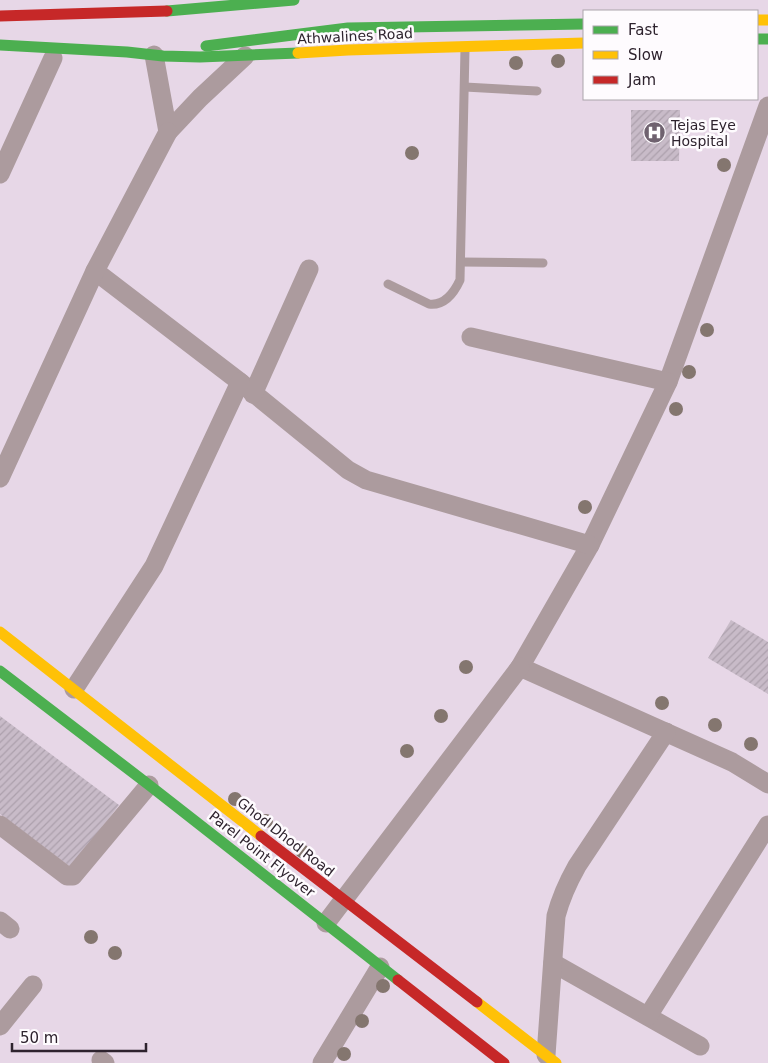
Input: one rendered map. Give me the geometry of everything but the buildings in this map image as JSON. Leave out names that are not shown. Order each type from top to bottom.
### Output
[{"type":"main road","points":[[0,16],[89,13],[168,5],[294,0]]},
{"type":"main road","points":[[61,3],[70,3],[89,13]]},
{"type":"main road","points":[[190,57],[197,50],[206,46],[348,28],[583,24]]},
{"type":"main road","name":"Athwalines Road","points":[[127,52],[190,57],[245,56],[348,50],[583,43]]},
{"type":"main road","points":[[0,45],[127,52]]},
{"type":"main road","points":[[44,58],[127,52]]},
{"type":"main road","name":"Ghod Dhod Road","points":[[0,632],[343,900],[551,1059]]},
{"type":"main road","name":"Parel Point Flyover","points":[[0,671],[504,1063]]},
{"type":"street","points":[[154,55],[168,132]]},
{"type":"street","points":[[0,478],[95,272],[168,132],[200,98],[245,56]]},
{"type":"street","points":[[0,174],[44,58]]},
{"type":"street","points":[[326,923],[520,667],[590,545],[668,382],[761,148],[768,106]]},
{"type":"street","points":[[74,689],[154,566],[309,268]]},
{"type":"street","points":[[95,272],[247,388],[348,470],[366,480],[590,545]]},
{"type":"street","points":[[471,337],[668,382]]},
{"type":"street","points":[[520,667],[732,762],[768,784]]},
{"type":"street","points":[[551,1059],[553,963],[556,916],[560,900],[566,884],[582,858],[666,732]]},
{"type":"street","points":[[0,825],[67,876],[73,876],[149,785]]},
{"type":"street","points":[[648,1016],[768,825]]},
{"type":"street","points":[[553,963],[700,1046]]},
{"type":"street","points":[[322,1063],[380,966]]},
{"type":"street","points":[[0,1026],[33,984]]},
{"type":"lane","points":[[388,284],[429,304],[436,305],[442,303],[450,296],[460,280],[465,46]]},
{"type":"lane","points":[[465,87],[537,91]]},
{"type":"lane","points":[[461,262],[544,263]]},
{"type":"traffic: fast","points":[[167,11],[294,0]]},
{"type":"traffic: fast","points":[[206,46],[348,28],[583,24]]},
{"type":"traffic: fast","points":[[758,39],[768,39]]},
{"type":"traffic: fast","points":[[0,45],[200,57],[298,53]]},
{"type":"traffic: fast","points":[[0,671],[398,980]]},
{"type":"traffic: slow","points":[[758,20],[768,20]]},
{"type":"traffic: slow","points":[[298,53],[583,43]]},
{"type":"traffic: slow","points":[[0,632],[261,836]]},
{"type":"traffic: slow","points":[[477,1002],[556,1063]]},
{"type":"traffic: jam","points":[[0,16],[167,11]]},
{"type":"traffic: jam","points":[[261,836],[477,1002]]},
{"type":"traffic: jam","points":[[398,980],[504,1063]]},
{"type":"place","name":"Tejas Eye Hospital","points":[[655,133]]}]
